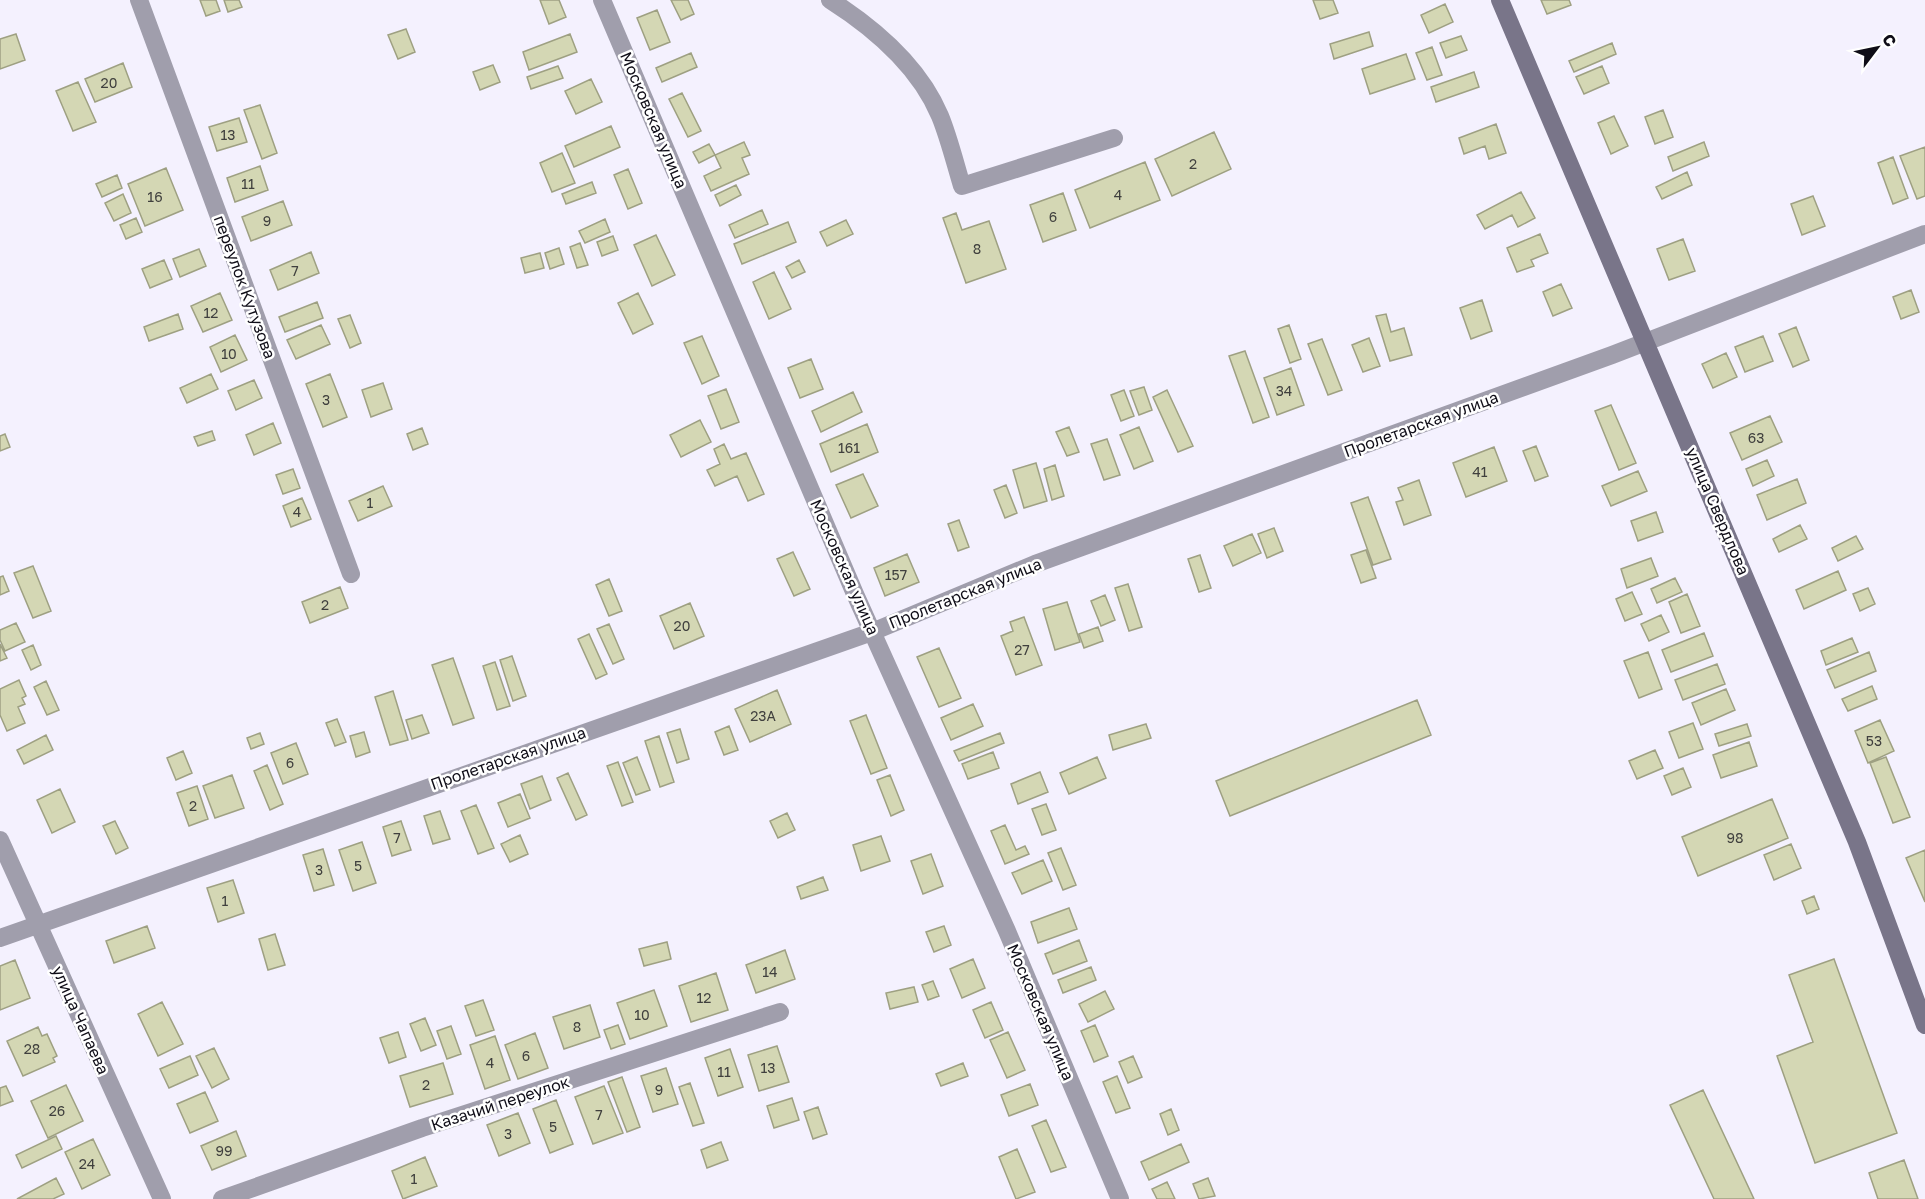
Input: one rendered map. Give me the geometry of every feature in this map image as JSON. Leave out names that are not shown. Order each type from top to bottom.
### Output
[{"type":"street","name":"переулок Кутузова","points":[[139,0],[351,574]]},
{"type":"street","name":"Московская улица","points":[[602,0],[872,632],[1007,931],[1120,1199]]},
{"type":"street","points":[[830,0],[864,23],[914,72],[939,115],[962,186],[1114,138]]},
{"type":"street","name":"улица Свердлова","points":[[1500,0],[1857,842],[1925,1025]]},
{"type":"street","name":"Пролетарская улица","points":[[0,938],[38,922],[872,632],[1045,560],[1645,342],[1925,234]]},
{"type":"street","name":"улица Чапаева","points":[[0,840],[162,1199]]},
{"type":"street","name":"Казачий переулок","points":[[222,1199],[422,1128],[780,1012]]},
{"type":"building","points":[[200,0],[216,0],[220,11],[206,16]]},
{"type":"building","points":[[224,0],[239,0],[242,7],[228,12]]},
{"type":"building","points":[[540,0],[559,0],[566,17],[549,24]]},
{"type":"building","points":[[671,0],[688,0],[694,14],[681,20]]},
{"type":"building","points":[[1313,0],[1333,0],[1338,13],[1320,19]]},
{"type":"building","points":[[1541,0],[1569,0],[1571,5],[1547,14]]},
{"type":"building","points":[[1445,4],[1453,22],[1429,33],[1421,15]]},
{"type":"building","points":[[657,10],[670,42],[650,50],[637,18]]},
{"type":"building","points":[[406,29],[415,52],[398,59],[388,35]]},
{"type":"building","points":[[1369,32],[1373,46],[1334,59],[1330,44]]},
{"type":"building","points":[[16,34],[25,60],[0,69],[0,39]]},
{"type":"building","points":[[570,34],[577,52],[529,70],[523,52]]},
{"type":"building","points":[[1461,36],[1467,50],[1446,58],[1440,43]]},
{"type":"building","points":[[1612,43],[1616,54],[1574,72],[1569,61]]},
{"type":"building","points":[[1432,47],[1442,75],[1427,80],[1416,53]]},
{"type":"building","points":[[691,53],[697,67],[662,82],[656,68]]},
{"type":"building","points":[[1406,54],[1415,79],[1370,94],[1362,69]]},
{"type":"building","points":[[123,63],[132,87],[95,102],[85,79]]},
{"type":"building","points":[[493,65],[500,82],[480,90],[473,72]]},
{"type":"building","points":[[558,66],[563,78],[531,89],[527,77]]},
{"type":"building","points":[[1602,66],[1609,83],[1584,94],[1576,77]]},
{"type":"building","points":[[1474,72],[1479,87],[1436,102],[1431,87]]},
{"type":"building","points":[[591,79],[602,102],[576,114],[565,91]]},
{"type":"building","points":[[78,82],[96,122],[73,131],[56,91]]},
{"type":"building","points":[[682,93],[701,131],[688,137],[669,99]]},
{"type":"building","points":[[260,105],[277,153],[262,159],[244,110]]},
{"type":"building","points":[[1663,110],[1673,137],[1655,144],[1645,117]]},
{"type":"building","points":[[1614,116],[1628,146],[1611,154],[1598,123]]},
{"type":"building","points":[[239,118],[247,142],[217,151],[209,127]]},
{"type":"building","points":[[1496,124],[1506,153],[1489,159],[1485,146],[1464,154],[1459,138]]},
{"type":"building","points":[[611,126],[620,147],[574,167],[565,146]]},
{"type":"building","points":[[1214,132],[1231,169],[1172,196],[1155,159]]},
{"type":"building","points":[[744,142],[750,155],[742,158],[749,174],[711,191],[704,176],[721,168],[715,155]]},
{"type":"building","points":[[1704,142],[1709,156],[1673,171],[1668,157]]},
{"type":"building","points":[[709,144],[715,155],[699,163],[693,152]]},
{"type":"building","points":[[1925,147],[1925,196],[1917,199],[1900,156]]},
{"type":"building","points":[[562,153],[575,183],[552,192],[540,163]]},
{"type":"building","points":[[1893,157],[1908,198],[1893,204],[1878,163]]},
{"type":"building","points":[[1145,162],[1160,200],[1090,228],[1075,190]]},
{"type":"building","points":[[260,166],[268,190],[235,202],[227,178]]},
{"type":"building","points":[[166,168],[183,210],[145,226],[128,184]]},
{"type":"building","points":[[628,169],[642,203],[628,209],[614,175]]},
{"type":"building","points":[[1687,172],[1692,185],[1662,199],[1656,187]]},
{"type":"building","points":[[117,175],[122,188],[102,197],[96,184]]},
{"type":"building","points":[[592,182],[596,193],[566,204],[562,194]]},
{"type":"building","points":[[736,185],[741,195],[720,206],[715,195]]},
{"type":"building","points":[[1521,192],[1535,218],[1518,227],[1512,215],[1485,229],[1477,215]]},
{"type":"building","points":[[1063,193],[1076,230],[1043,242],[1030,205]]},
{"type":"building","points":[[123,194],[131,213],[114,221],[105,203]]},
{"type":"building","points":[[1813,196],[1825,226],[1802,235],[1791,204]]},
{"type":"building","points":[[283,201],[292,225],[251,241],[242,217]]},
{"type":"building","points":[[762,210],[768,224],[735,238],[729,225]]},
{"type":"building","points":[[956,213],[962,230],[989,221],[1006,269],[966,283],[943,218]]},
{"type":"building","points":[[136,218],[142,232],[126,239],[120,225]]},
{"type":"building","points":[[605,219],[610,232],[585,243],[579,231]]},
{"type":"building","points":[[846,220],[853,234],[827,246],[820,232]]},
{"type":"building","points":[[788,222],[796,242],[742,264],[734,244]]},
{"type":"building","points":[[1540,234],[1548,253],[1531,260],[1534,266],[1517,272],[1507,248]]},
{"type":"building","points":[[656,235],[675,275],[652,286],[634,245]]},
{"type":"building","points":[[613,236],[618,250],[602,256],[597,242]]},
{"type":"building","points":[[1683,239],[1695,271],[1669,280],[1657,249]]},
{"type":"building","points":[[580,243],[588,265],[577,268],[570,247]]},
{"type":"building","points":[[559,248],[564,264],[550,269],[545,253]]},
{"type":"building","points":[[199,249],[206,266],[180,277],[173,259]]},
{"type":"building","points":[[311,252],[319,273],[278,290],[270,270]]},
{"type":"building","points":[[540,253],[544,268],[525,273],[521,258]]},
{"type":"building","points":[[164,260],[172,279],[150,288],[142,269]]},
{"type":"building","points":[[799,260],[805,272],[792,278],[786,267]]},
{"type":"building","points":[[774,272],[791,309],[769,319],[753,282]]},
{"type":"building","points":[[1561,284],[1572,308],[1553,316],[1543,292]]},
{"type":"building","points":[[1911,290],[1919,312],[1901,319],[1893,297]]},
{"type":"building","points":[[220,293],[232,320],[203,332],[191,306]]},
{"type":"building","points":[[638,293],[653,324],[633,334],[618,303]]},
{"type":"building","points":[[1482,300],[1492,331],[1471,339],[1460,308]]},
{"type":"building","points":[[317,302],[323,318],[285,332],[279,317]]},
{"type":"building","points":[[178,314],[183,329],[149,341],[144,327]]},
{"type":"building","points":[[1386,314],[1391,332],[1404,328],[1412,355],[1390,361],[1376,316]]},
{"type":"building","points":[[350,315],[361,343],[350,348],[338,319]]},
{"type":"building","points":[[321,325],[330,344],[296,359],[287,340]]},
{"type":"building","points":[[1289,325],[1301,359],[1290,363],[1278,329]]},
{"type":"building","points":[[1796,327],[1809,360],[1793,367],[1779,334]]},
{"type":"building","points":[[235,335],[247,360],[221,372],[210,347]]},
{"type":"building","points":[[702,336],[719,376],[702,384],[684,343]]},
{"type":"building","points":[[1763,336],[1773,361],[1745,372],[1735,347]]},
{"type":"building","points":[[1369,338],[1380,366],[1363,372],[1352,345]]},
{"type":"building","points":[[1322,339],[1342,390],[1328,395],[1308,344]]},
{"type":"building","points":[[1245,351],[1269,417],[1253,423],[1229,356]]},
{"type":"building","points":[[1726,353],[1737,377],[1713,388],[1702,364]]},
{"type":"building","points":[[811,359],[823,389],[800,398],[788,368]]},
{"type":"building","points":[[1291,368],[1304,405],[1277,415],[1264,378]]},
{"type":"building","points":[[211,374],[218,389],[187,403],[180,388]]},
{"type":"building","points":[[330,374],[347,417],[323,427],[306,384]]},
{"type":"building","points":[[254,380],[262,398],[236,410],[228,391]]},
{"type":"building","points":[[383,383],[392,409],[371,417],[362,390]]},
{"type":"building","points":[[1144,387],[1152,410],[1139,415],[1130,391]]},
{"type":"building","points":[[726,389],[739,422],[721,429],[708,396]]},
{"type":"building","points":[[1124,390],[1134,416],[1121,421],[1111,395]]},
{"type":"building","points":[[1167,390],[1193,446],[1178,452],[1153,397]]},
{"type":"building","points":[[853,392],[862,412],[821,432],[812,411]]},
{"type":"building","points":[[1611,405],[1636,463],[1619,470],[1595,411]]},
{"type":"building","points":[[1770,416],[1782,442],[1742,460],[1730,433]]},
{"type":"building","points":[[700,420],[711,442],[681,457],[670,435]]},
{"type":"building","points":[[273,423],[281,443],[254,455],[246,435]]},
{"type":"building","points":[[867,424],[878,452],[831,472],[820,444]]},
{"type":"building","points":[[1069,427],[1079,452],[1067,456],[1056,432]]},
{"type":"building","points":[[1139,427],[1153,461],[1134,469],[1120,435]]},
{"type":"building","points":[[422,428],[428,444],[413,450],[407,434]]},
{"type":"building","points":[[212,431],[215,440],[198,446],[194,437]]},
{"type":"building","points":[[5,434],[10,447],[0,451],[0,436]]},
{"type":"building","points":[[1107,439],[1120,475],[1104,480],[1091,444]]},
{"type":"building","points":[[724,444],[731,459],[746,453],[764,494],[748,501],[737,476],[715,486],[707,470],[720,464],[714,449]]},
{"type":"building","points":[[1536,446],[1548,476],[1535,481],[1523,451]]},
{"type":"building","points":[[1494,447],[1507,481],[1466,497],[1453,463]]},
{"type":"building","points":[[1767,460],[1774,476],[1753,486],[1746,469]]},
{"type":"building","points":[[1036,463],[1047,501],[1024,508],[1013,470]]},
{"type":"building","points":[[1055,465],[1064,496],[1052,500],[1044,469]]},
{"type":"building","points":[[293,469],[300,488],[283,494],[276,475]]},
{"type":"building","points":[[1638,471],[1647,491],[1611,506],[1602,486]]},
{"type":"building","points":[[863,474],[878,506],[851,518],[836,485]]},
{"type":"building","points":[[1797,479],[1806,503],[1767,520],[1757,495]]},
{"type":"building","points":[[1419,480],[1431,515],[1404,525],[1396,502],[1403,500],[1398,488]]},
{"type":"building","points":[[1006,485],[1017,513],[1005,518],[994,490]]},
{"type":"building","points":[[383,486],[392,506],[358,521],[349,501]]},
{"type":"building","points":[[1368,497],[1391,559],[1373,565],[1351,503]]},
{"type":"building","points":[[302,498],[311,519],[291,527],[283,506]]},
{"type":"building","points":[[1656,512],[1663,532],[1638,541],[1631,521]]},
{"type":"building","points":[[959,520],[969,547],[958,551],[948,524]]},
{"type":"building","points":[[1800,525],[1807,539],[1779,552],[1773,539]]},
{"type":"building","points":[[1274,528],[1283,551],[1267,558],[1258,534]]},
{"type":"building","points":[[1252,534],[1261,553],[1233,566],[1224,546]]},
{"type":"building","points":[[1856,536],[1863,549],[1838,561],[1832,548]]},
{"type":"building","points":[[1366,550],[1376,578],[1361,583],[1351,555]]},
{"type":"building","points":[[793,552],[810,589],[794,596],[777,559]]},
{"type":"building","points":[[907,554],[919,582],[885,596],[874,568]]},
{"type":"building","points":[[1200,555],[1211,588],[1199,592],[1188,559]]},
{"type":"building","points":[[1651,558],[1658,576],[1627,588],[1621,569]]},
{"type":"building","points":[[33,566],[51,611],[33,618],[14,573]]},
{"type":"building","points":[[1838,571],[1846,590],[1804,609],[1796,590]]},
{"type":"building","points":[[3,576],[9,591],[0,595],[0,577]]},
{"type":"building","points":[[1675,578],[1682,592],[1657,603],[1651,589]]},
{"type":"building","points":[[609,579],[622,611],[609,616],[596,585]]},
{"type":"building","points":[[1128,584],[1142,627],[1129,631],[1115,588]]},
{"type":"building","points":[[340,587],[348,608],[310,623],[302,602]]},
{"type":"building","points":[[1868,588],[1875,604],[1860,611],[1853,594]]},
{"type":"building","points":[[1632,592],[1642,614],[1625,621],[1616,599]]},
{"type":"building","points":[[1687,594],[1700,626],[1681,633],[1669,602]]},
{"type":"building","points":[[1105,595],[1115,620],[1101,626],[1091,601]]},
{"type":"building","points":[[1067,602],[1080,642],[1055,650],[1043,609]]},
{"type":"building","points":[[690,603],[704,636],[674,649],[660,616]]},
{"type":"building","points":[[1661,615],[1669,632],[1649,641],[1641,624]]},
{"type":"building","points":[[1024,617],[1042,665],[1016,675],[1001,636],[1013,631],[1010,622]]},
{"type":"building","points":[[16,623],[25,642],[5,651],[0,640],[0,630]]},
{"type":"building","points":[[609,624],[624,659],[613,664],[597,629]]},
{"type":"building","points":[[1098,627],[1103,641],[1084,648],[1079,634]]},
{"type":"building","points":[[1704,633],[1713,656],[1671,672],[1662,650]]},
{"type":"building","points":[[589,634],[607,674],[596,679],[578,639]]},
{"type":"building","points":[[1852,638],[1858,652],[1826,665],[1821,651]]},
{"type":"building","points":[[0,644],[7,658],[0,661]]},
{"type":"building","points":[[33,645],[41,665],[31,670],[22,650]]},
{"type":"building","points":[[939,648],[961,698],[939,707],[917,657]]},
{"type":"building","points":[[1648,652],[1662,689],[1639,698],[1624,661]]},
{"type":"building","points":[[1869,652],[1876,671],[1835,688],[1827,670]]},
{"type":"building","points":[[512,656],[526,696],[513,701],[500,660]]},
{"type":"building","points":[[453,658],[474,718],[453,725],[432,665]]},
{"type":"building","points":[[495,662],[510,706],[497,710],[483,666]]},
{"type":"building","points":[[1717,664],[1725,684],[1683,700],[1675,680]]},
{"type":"building","points":[[19,680],[26,696],[22,698],[25,704],[18,707],[25,723],[7,731],[0,715],[0,689]]},
{"type":"building","points":[[46,681],[59,710],[47,715],[34,687]]},
{"type":"building","points":[[1872,686],[1877,699],[1848,711],[1842,699]]},
{"type":"building","points":[[1726,689],[1735,710],[1701,725],[1692,703]]},
{"type":"building","points":[[777,690],[791,724],[750,742],[735,709]]},
{"type":"building","points":[[393,691],[408,740],[390,745],[375,697]]},
{"type":"building","points":[[1417,700],[1431,735],[1230,816],[1216,781]]},
{"type":"building","points":[[973,704],[983,726],[951,740],[941,718]]},
{"type":"building","points":[[422,715],[429,733],[412,739],[406,720]]},
{"type":"building","points":[[866,715],[887,768],[871,774],[850,721]]},
{"type":"building","points":[[337,719],[346,742],[335,746],[326,723]]},
{"type":"building","points":[[1880,720],[1894,751],[1868,763],[1855,731]]},
{"type":"building","points":[[1693,723],[1703,749],[1679,758],[1669,732]]},
{"type":"building","points":[[1146,724],[1151,738],[1113,750],[1109,735]]},
{"type":"building","points":[[1747,724],[1751,736],[1719,746],[1715,734]]},
{"type":"building","points":[[729,726],[738,750],[724,755],[715,732]]},
{"type":"building","points":[[680,729],[689,759],[677,763],[667,733]]},
{"type":"building","points":[[364,732],[370,752],[356,757],[350,736]]},
{"type":"building","points":[[260,733],[264,744],[251,749],[247,738]]},
{"type":"building","points":[[1000,733],[1004,743],[959,761],[954,751]]},
{"type":"building","points":[[46,735],[53,750],[24,764],[17,750]]},
{"type":"building","points":[[659,736],[674,782],[660,787],[645,741]]},
{"type":"building","points":[[1749,742],[1757,766],[1721,778],[1713,755]]},
{"type":"building","points":[[296,743],[308,774],[283,784],[271,753]]},
{"type":"building","points":[[1655,750],[1663,768],[1637,779],[1629,761]]},
{"type":"building","points":[[183,751],[192,773],[176,780],[167,758]]},
{"type":"building","points":[[993,752],[999,768],[968,779],[962,764]]},
{"type":"building","points":[[637,757],[650,790],[636,795],[623,763]]},
{"type":"building","points":[[1097,757],[1106,778],[1069,794],[1060,773]]},
{"type":"building","points":[[1886,757],[1910,817],[1893,823],[1870,763]]},
{"type":"building","points":[[618,762],[633,802],[622,806],[607,766]]},
{"type":"building","points":[[267,765],[283,804],[270,810],[254,771]]},
{"type":"building","points":[[1683,768],[1691,787],[1672,795],[1664,776]]},
{"type":"building","points":[[1040,772],[1048,792],[1018,804],[1011,784]]},
{"type":"building","points":[[568,773],[587,815],[576,820],[557,778]]},
{"type":"building","points":[[232,775],[244,808],[215,818],[203,786]]},
{"type":"building","points":[[890,775],[904,810],[891,816],[877,780]]},
{"type":"building","points":[[542,776],[551,800],[530,809],[521,784]]},
{"type":"building","points":[[197,786],[208,819],[189,826],[177,793]]},
{"type":"building","points":[[60,789],[75,822],[52,833],[37,800]]},
{"type":"building","points":[[520,794],[530,818],[508,827],[498,803]]},
{"type":"building","points":[[1772,799],[1788,838],[1698,876],[1682,837]]},
{"type":"building","points":[[1046,804],[1056,830],[1042,835],[1032,809]]},
{"type":"building","points":[[476,805],[494,848],[478,854],[461,811]]},
{"type":"building","points":[[440,811],[450,839],[433,844],[424,816]]},
{"type":"building","points":[[787,813],[795,830],[778,838],[770,821]]},
{"type":"building","points":[[115,821],[128,848],[116,854],[103,826]]},
{"type":"building","points":[[401,821],[411,850],[392,856],[383,827]]},
{"type":"building","points":[[1005,825],[1016,850],[1025,846],[1029,854],[1005,864],[991,831]]},
{"type":"building","points":[[520,835],[528,854],[510,862],[501,844]]},
{"type":"building","points":[[881,836],[890,861],[861,871],[853,845]]},
{"type":"building","points":[[362,842],[376,883],[353,891],[339,850]]},
{"type":"building","points":[[1791,844],[1801,868],[1774,880],[1764,855]]},
{"type":"building","points":[[1061,848],[1076,885],[1063,890],[1048,853]]},
{"type":"building","points":[[323,849],[334,885],[314,891],[303,855]]},
{"type":"building","points":[[1925,850],[1925,902],[1906,858]]},
{"type":"building","points":[[931,854],[943,886],[923,894],[911,861]]},
{"type":"building","points":[[1043,860],[1052,881],[1022,894],[1012,873]]},
{"type":"building","points":[[823,877],[828,890],[801,899],[797,887]]},
{"type":"building","points":[[233,880],[244,913],[218,922],[207,888]]},
{"type":"building","points":[[1814,896],[1819,909],[1807,914],[1802,901]]},
{"type":"building","points":[[1069,908],[1077,929],[1038,943],[1031,922]]},
{"type":"building","points":[[147,926],[155,948],[114,963],[106,941]]},
{"type":"building","points":[[944,926],[951,945],[934,952],[926,932]]},
{"type":"building","points":[[275,934],[285,965],[268,970],[259,939]]},
{"type":"building","points":[[1079,940],[1087,961],[1053,974],[1045,954]]},
{"type":"building","points":[[667,942],[671,959],[644,966],[639,949]]},
{"type":"building","points":[[785,950],[795,979],[756,993],[746,965]]},
{"type":"building","points":[[973,959],[985,988],[962,998],[950,969]]},
{"type":"building","points":[[1834,959],[1897,1133],[1815,1163],[1777,1056],[1813,1042],[1789,975]]},
{"type":"building","points":[[15,960],[30,998],[0,1010],[0,966]]},
{"type":"building","points":[[1091,967],[1096,980],[1063,993],[1058,980]]},
{"type":"building","points":[[716,973],[728,1010],[691,1022],[679,986]]},
{"type":"building","points":[[933,981],[939,996],[928,1000],[922,985]]},
{"type":"building","points":[[914,987],[918,1002],[890,1009],[886,993]]},
{"type":"building","points":[[654,990],[667,1026],[630,1039],[617,1003]]},
{"type":"building","points":[[1105,991],[1114,1009],[1088,1022],[1079,1004]]},
{"type":"building","points":[[483,1000],[494,1030],[476,1036],[465,1006]]},
{"type":"building","points":[[162,1002],[183,1044],[158,1056],[138,1014]]},
{"type":"building","points":[[991,1002],[1003,1030],[985,1038],[973,1010]]},
{"type":"building","points":[[590,1005],[600,1037],[564,1049],[553,1017]]},
{"type":"building","points":[[425,1018],[436,1045],[421,1051],[410,1024]]},
{"type":"building","points":[[618,1025],[625,1044],[611,1049],[604,1030]]},
{"type":"building","points":[[1095,1025],[1108,1056],[1094,1062],[1081,1031]]},
{"type":"building","points":[[451,1026],[461,1054],[447,1059],[437,1031]]},
{"type":"building","points":[[38,1027],[42,1036],[47,1034],[57,1056],[53,1058],[55,1062],[23,1076],[7,1041]]},
{"type":"building","points":[[398,1032],[406,1057],[389,1063],[380,1038]]},
{"type":"building","points":[[1008,1032],[1025,1070],[1007,1078],[990,1040]]},
{"type":"building","points":[[535,1033],[548,1068],[518,1079],[505,1045]]},
{"type":"building","points":[[495,1036],[510,1080],[485,1089],[470,1045]]},
{"type":"building","points":[[777,1046],[789,1082],[759,1091],[748,1055]]},
{"type":"building","points":[[214,1048],[229,1079],[212,1088],[196,1056]]},
{"type":"building","points":[[730,1049],[743,1087],[718,1096],[705,1058]]},
{"type":"building","points":[[190,1056],[198,1075],[169,1088],[160,1069]]},
{"type":"building","points":[[1133,1056],[1142,1077],[1128,1083],[1119,1062]]},
{"type":"building","points":[[443,1063],[453,1094],[410,1107],[400,1076]]},
{"type":"building","points":[[963,1063],[968,1076],[941,1086],[936,1074]]},
{"type":"building","points":[[666,1068],[678,1104],[653,1112],[641,1076]]},
{"type":"building","points":[[1117,1076],[1130,1108],[1116,1113],[1103,1082]]},
{"type":"building","points":[[622,1077],[640,1127],[627,1132],[608,1082]]},
{"type":"building","points":[[690,1083],[704,1123],[693,1126],[679,1087]]},
{"type":"building","points":[[1030,1084],[1038,1105],[1009,1116],[1001,1095]]},
{"type":"building","points":[[66,1085],[83,1121],[48,1138],[31,1101]]},
{"type":"building","points":[[6,1086],[13,1101],[0,1106],[0,1088]]},
{"type":"building","points":[[604,1086],[623,1133],[593,1144],[575,1097]]},
{"type":"building","points":[[1703,1090],[1754,1199],[1714,1199],[1670,1105]]},
{"type":"building","points":[[205,1092],[218,1121],[190,1133],[177,1104]]},
{"type":"building","points":[[792,1098],[799,1120],[774,1128],[767,1106]]},
{"type":"building","points":[[556,1100],[573,1144],[550,1153],[533,1109]]},
{"type":"building","points":[[818,1107],[827,1134],[813,1139],[804,1112]]},
{"type":"building","points":[[1171,1109],[1179,1130],[1168,1135],[1160,1114]]},
{"type":"building","points":[[518,1113],[530,1143],[499,1156],[487,1125]]},
{"type":"building","points":[[1046,1120],[1066,1167],[1051,1172],[1032,1126]]},
{"type":"building","points":[[236,1131],[246,1156],[212,1170],[201,1146]]},
{"type":"building","points":[[56,1136],[62,1149],[22,1168],[16,1155]]},
{"type":"building","points":[[93,1139],[110,1175],[82,1189],[65,1152]]},
{"type":"building","points":[[721,1142],[728,1160],[707,1168],[701,1150]]},
{"type":"building","points":[[1181,1144],[1189,1162],[1149,1180],[1141,1162]]},
{"type":"building","points":[[1017,1149],[1035,1192],[1016,1199],[999,1157]]},
{"type":"building","points":[[425,1157],[437,1186],[403,1199],[392,1171]]},
{"type":"building","points":[[1904,1160],[1918,1199],[1878,1199],[1869,1173]]},
{"type":"building","points":[[56,1178],[64,1194],[53,1199],[17,1199]]},
{"type":"building","points":[[1208,1178],[1215,1196],[1199,1199],[1193,1184]]},
{"type":"building","points":[[1167,1182],[1175,1199],[1157,1199],[1152,1189]]}]
